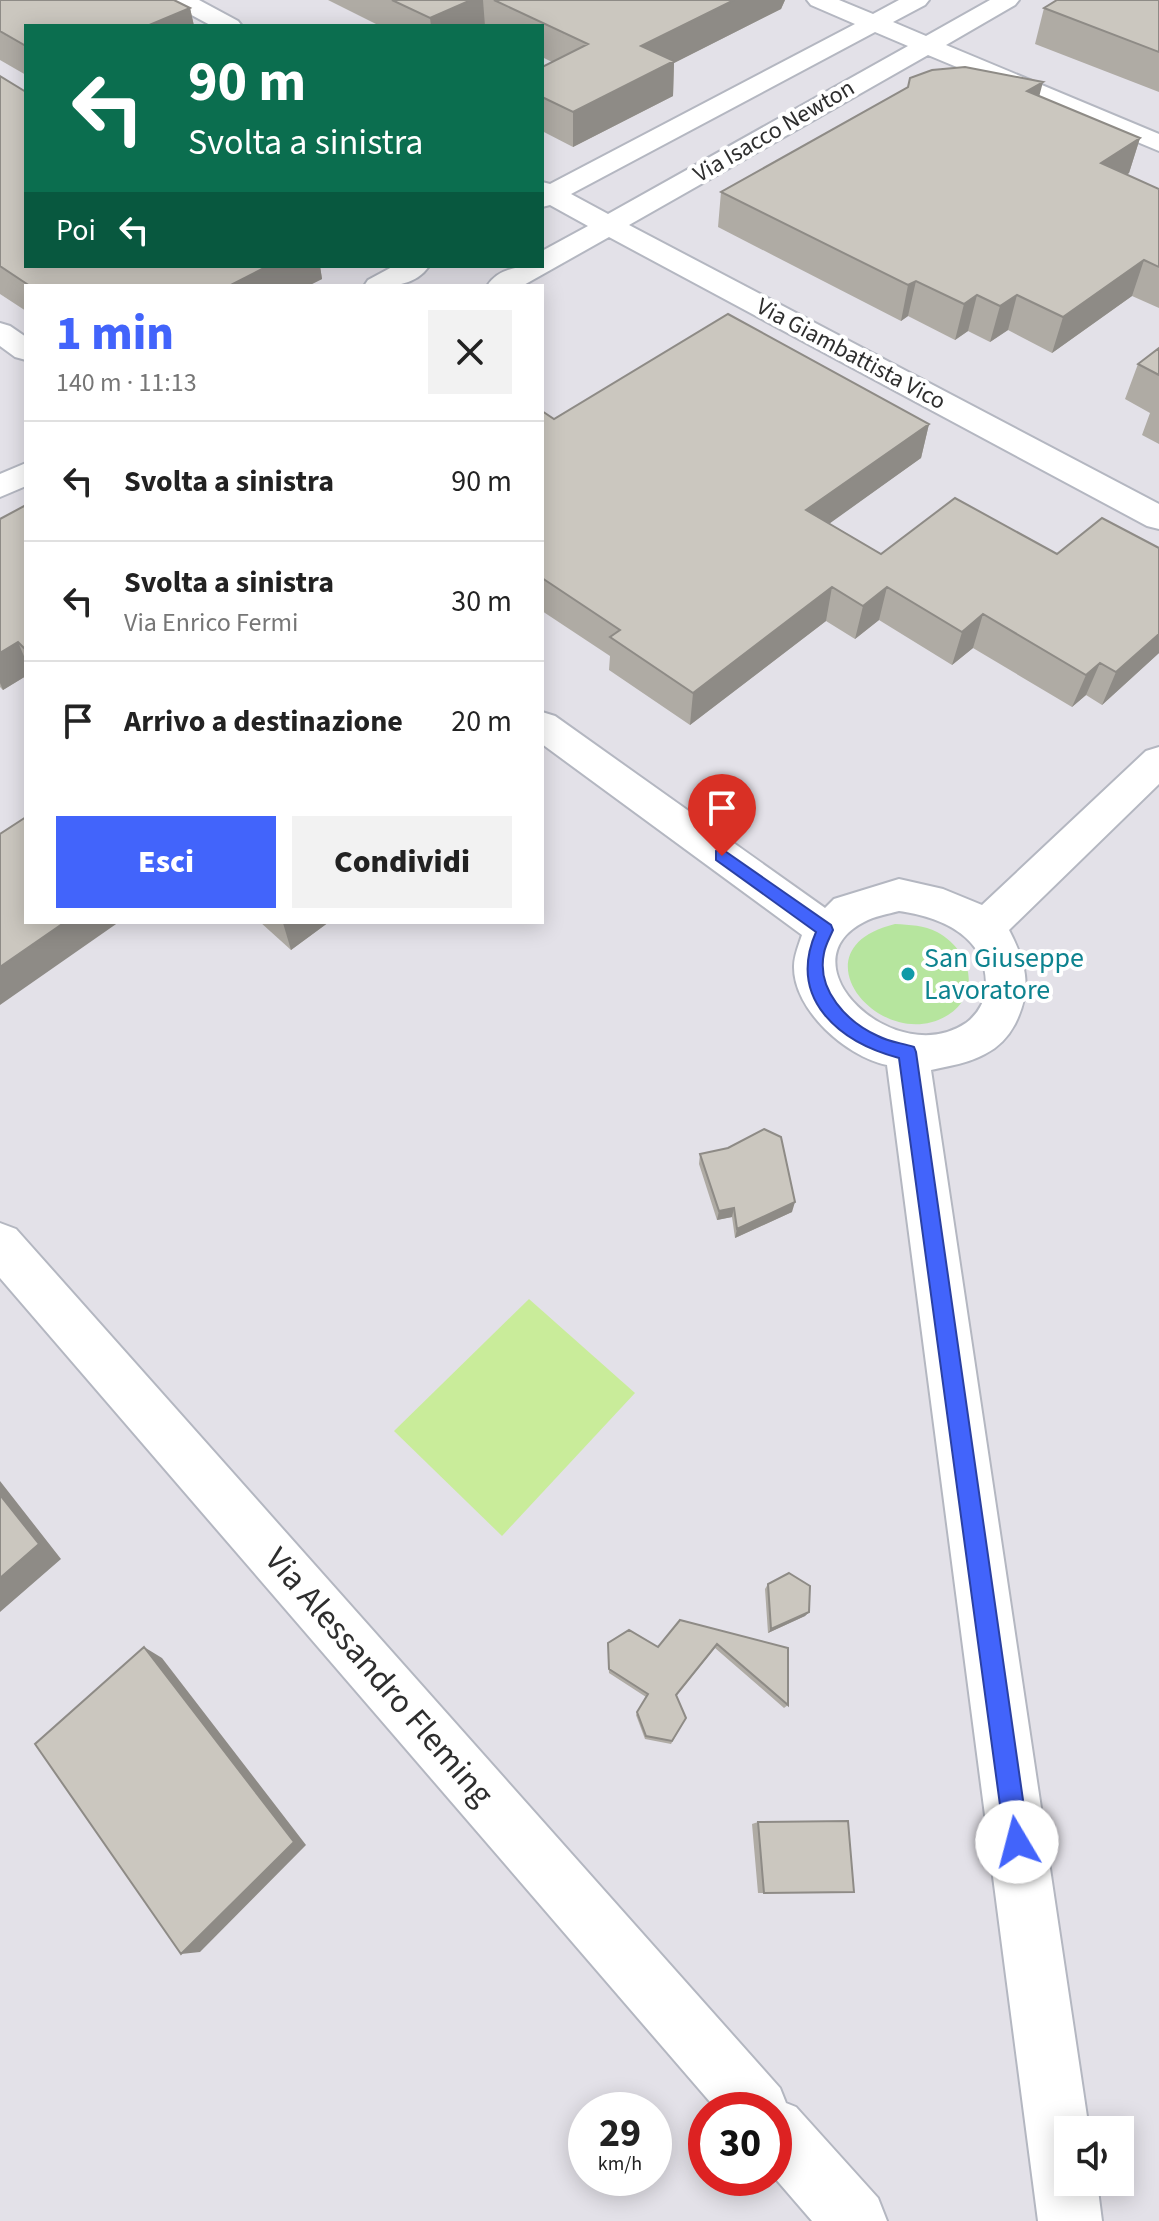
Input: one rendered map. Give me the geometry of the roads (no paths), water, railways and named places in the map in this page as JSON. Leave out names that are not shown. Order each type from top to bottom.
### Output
[{"type":"street","points":[[181,0],[226,24]]},
{"type":"street","points":[[819,0],[1159,143]]},
{"type":"street","name":"Via Isacco Newton","points":[[545,194],[917,0]]},
{"type":"street","name":"Via Isacco Newton","points":[[544,262],[1007,0]]},
{"type":"street","name":"Via Giambattista Vico","points":[[545,194],[1159,518]]},
{"type":"street","points":[[382,284],[411,268]]},
{"type":"street","points":[[505,284],[533,268]]},
{"type":"street","points":[[0,332],[24,350]]},
{"type":"street","points":[[0,487],[24,474]]},
{"type":"street","points":[[544,726],[825,930]]},
{"type":"street","points":[[984,928],[1159,761]]},
{"type":"street","points":[[899,895],[929,899],[959,911],[984,928],[1001,951],[1009,977],[1006,1003],[993,1026],[970,1043],[941,1052],[907,1052],[875,1044],[847,1027],[827,1005],[815,979],[815,954],[825,930],[844,912],[869,900],[899,895]]},
{"type":"street","points":[[907,1052],[1070,2221]]},
{"type":"street","name":"Via Alessandro Fleming","points":[[0,1244],[742,2092]]},
{"type":"street","points":[[792,2149],[855,2221]]},
{"type":"place","name":"San Giuseppe Lavoratore","points":[[908,974]]}]
